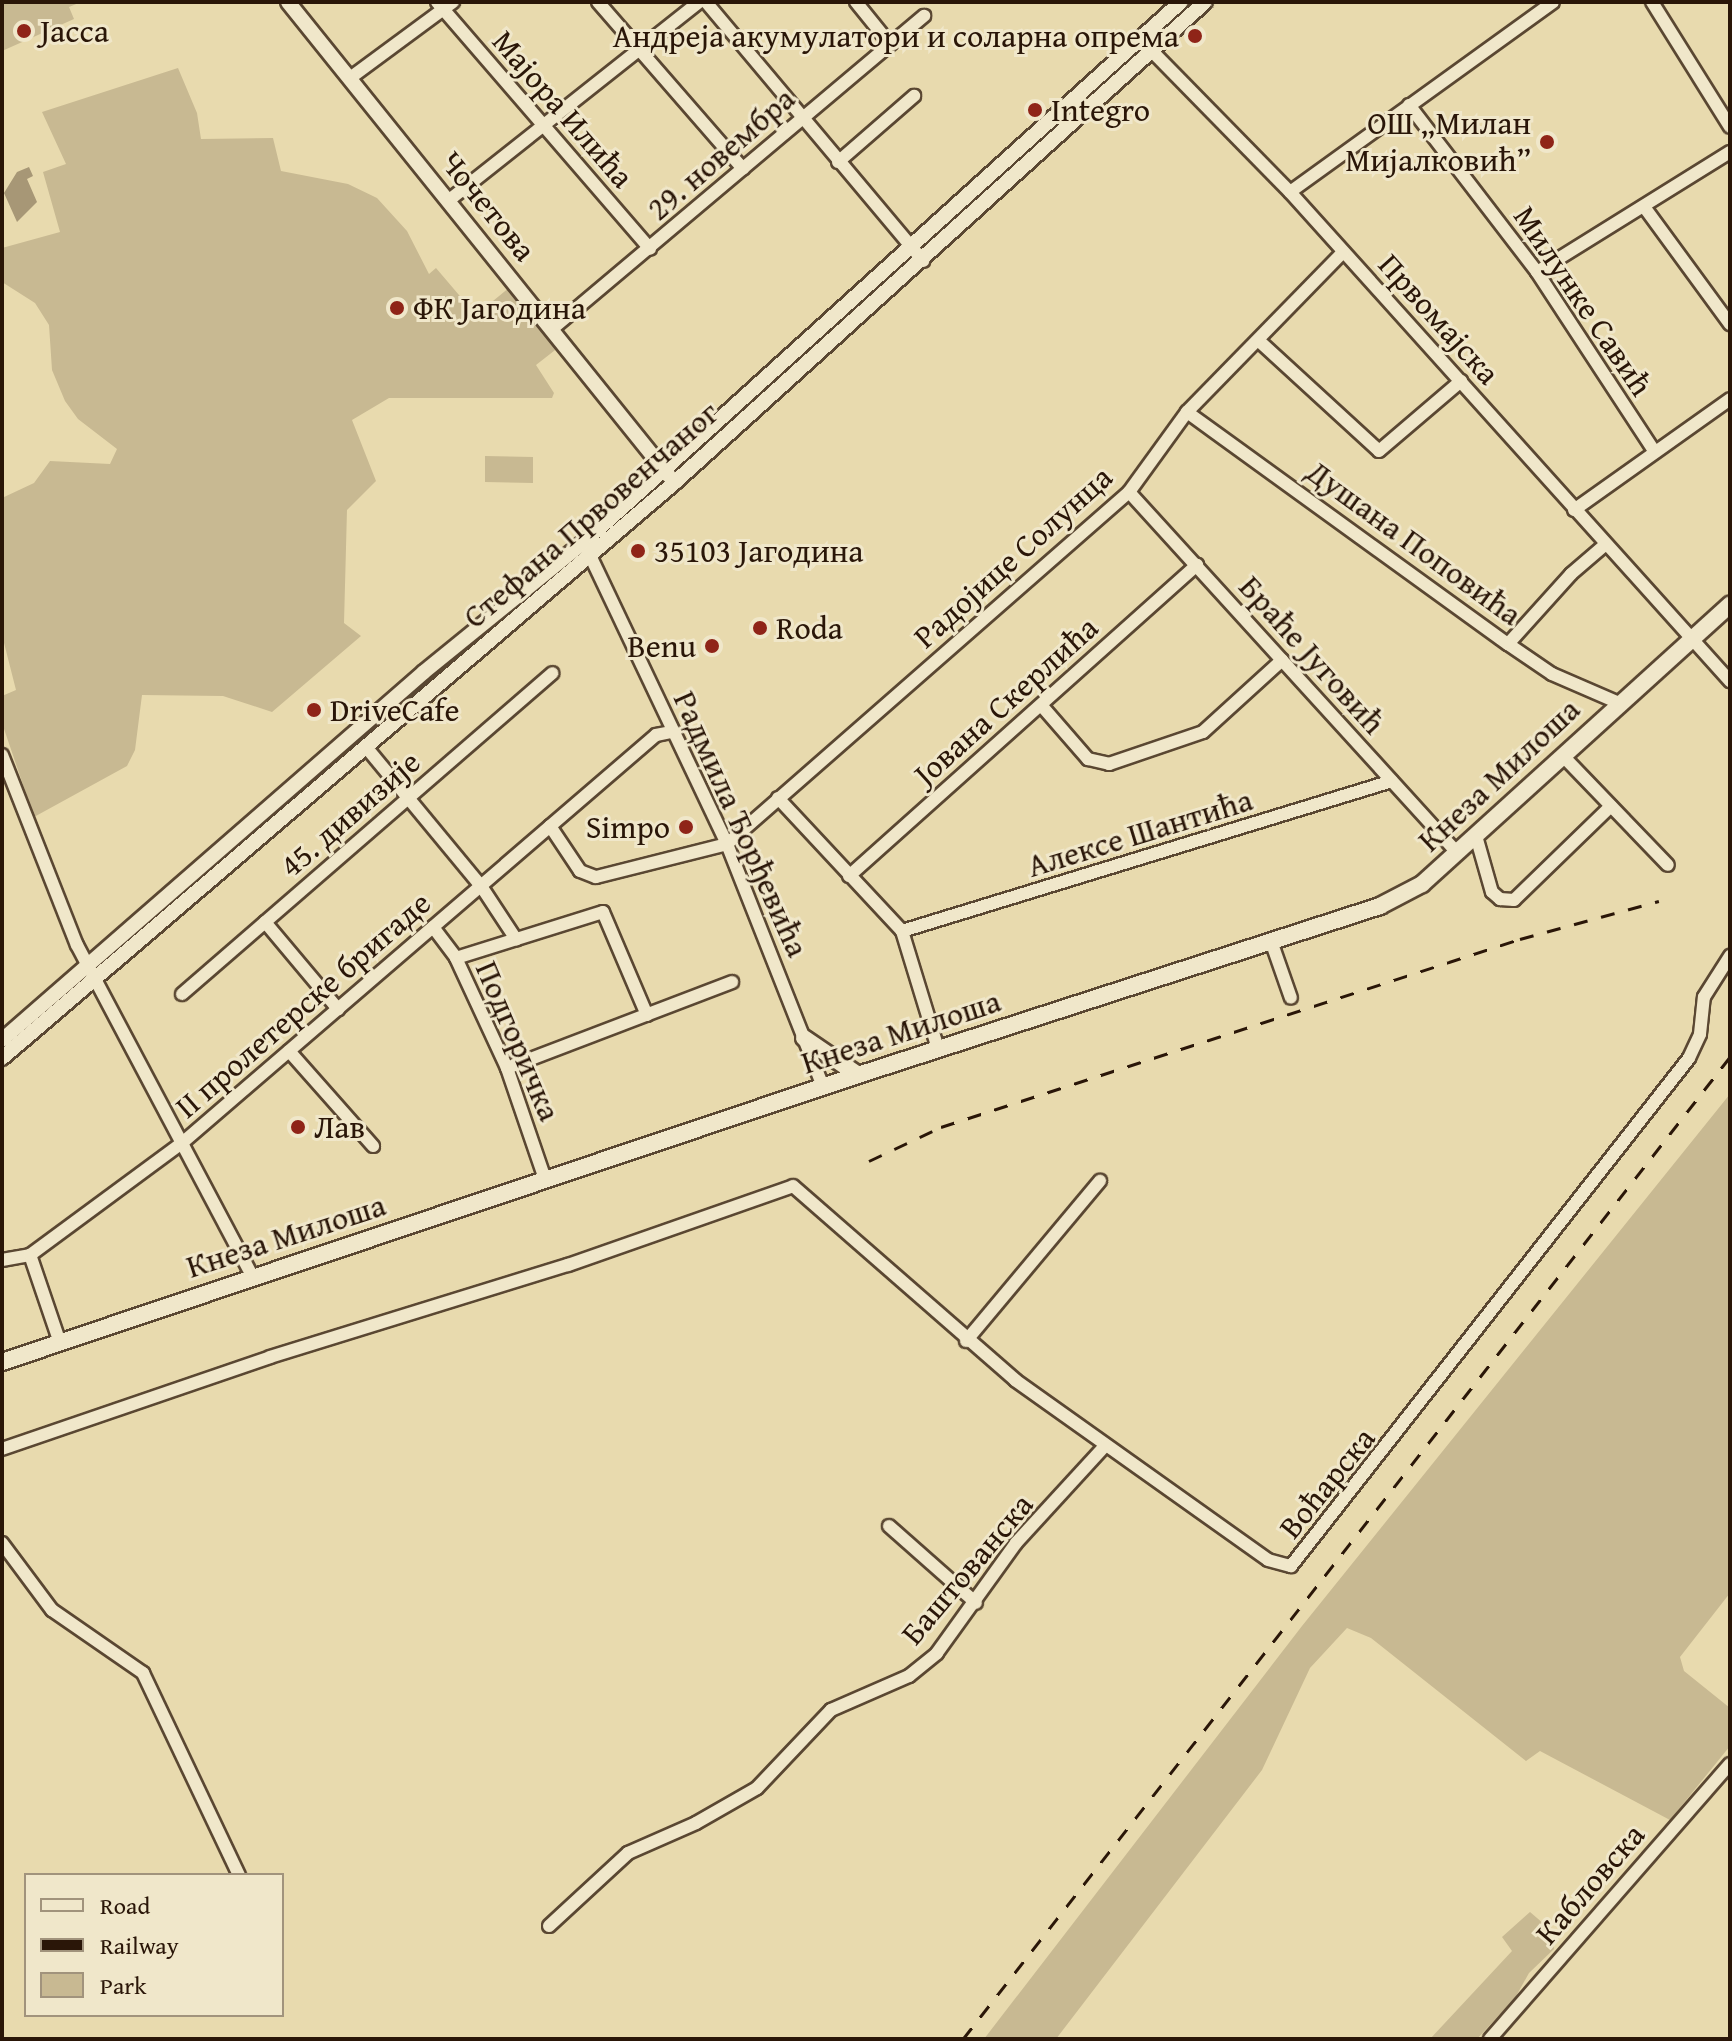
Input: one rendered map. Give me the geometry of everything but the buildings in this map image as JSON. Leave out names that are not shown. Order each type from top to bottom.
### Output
[{"type":"main road","name":"Кнеза Милоша","points":[[2,1362],[59,1340],[1399,898],[1457,853],[1730,605]]},
{"type":"main road","points":[[804,1038],[858,1075]]},
{"type":"street","name":"Чочетова","points":[[288,2],[674,483]]},
{"type":"street","points":[[598,2],[743,169]]},
{"type":"street","points":[[448,201],[699,2]]},
{"type":"street","points":[[706,2],[923,261]]},
{"type":"street","points":[[856,2],[890,44]]},
{"type":"street","name":"Стефана Првовенчаног","points":[[2,1058],[92,972],[321,775],[424,672],[674,483],[923,261],[1146,46],[1181,2]]},
{"type":"street","points":[[1290,192],[1553,2]]},
{"type":"street","points":[[1652,2],[1730,127]]},
{"type":"street","name":"Стефана Првовенчаног","points":[[321,775],[366,747],[586,549],[664,470],[910,246],[1146,46],[1202,3]]},
{"type":"street","points":[[350,78],[444,4]]},
{"type":"street","name":"Мајора Илића","points":[[444,4],[650,249]]},
{"type":"street","name":"29. новембра","points":[[551,330],[924,16]]},
{"type":"street","name":"Првомајска","points":[[1146,46],[1290,192],[1691,639]]},
{"type":"street","points":[[838,162],[914,96]]},
{"type":"street","name":"Милунке Савић","points":[[1409,105],[1537,272],[1654,451]]},
{"type":"street","points":[[1537,272],[1645,208],[1730,152]]},
{"type":"street","points":[[1645,208],[1730,324]]},
{"type":"street","name":"Радојице Солунца","points":[[727,844],[1129,492],[1187,412],[1343,252]]},
{"type":"street","points":[[1258,340],[1379,451],[1461,381]]},
{"type":"street","points":[[1574,510],[1730,399]]},
{"type":"street","name":"Душана Поповића","points":[[1187,412],[1552,674],[1619,703]]},
{"type":"street","name":"Браће Југовић","points":[[1129,492],[1457,853]]},
{"type":"street","points":[[1508,644],[1571,574],[1606,544]]},
{"type":"street","name":"Радмила Ђорђевића","points":[[586,549],[727,844],[823,1087]]},
{"type":"street","name":"Јована Скерлића","points":[[849,876],[1197,565]]},
{"type":"street","points":[[1691,639],[1730,681]]},
{"type":"street","points":[[1041,705],[1088,759],[1109,764],[1203,732],[1282,660]]},
{"type":"street","name":"45. дивизије","points":[[182,994],[552,673]]},
{"type":"street","name":"II пролетерске бригаде","points":[[30,1255],[182,1143],[656,735],[672,732]]},
{"type":"street","points":[[366,747],[481,886],[516,939]]},
{"type":"street","points":[[2,755],[54,893],[92,972],[253,1277]]},
{"type":"street","points":[[1563,756],[1668,865]]},
{"type":"street","name":"Алексе Шантића","points":[[902,931],[1392,781]]},
{"type":"street","points":[[778,798],[902,931],[938,1049]]},
{"type":"street","points":[[1476,836],[1492,892],[1514,900],[1611,806]]},
{"type":"street","points":[[550,826],[580,871],[596,877],[727,844]]},
{"type":"street","points":[[456,958],[603,912],[647,1015]]},
{"type":"street","points":[[265,922],[338,1009]]},
{"type":"street","name":"Подгоричка","points":[[433,927],[456,958],[507,1068],[545,1179]]},
{"type":"street","points":[[1271,941],[1291,998]]},
{"type":"street","name":"Воћарска","points":[[2,1449],[270,1357],[568,1265],[793,1186],[966,1341],[1105,1446],[1279,1567],[1291,1566],[1689,1058],[1700,1034],[1704,997],[1730,956]]},
{"type":"street","name":"Стефана Првовенчаног","points":[[2,1040],[92,972]]},
{"type":"street","points":[[507,1068],[732,982]]},
{"type":"street","points":[[289,1051],[373,1146]]},
{"type":"street","points":[[966,1341],[1100,1181]]},
{"type":"street","points":[[2,1260],[30,1255],[59,1340]]},
{"type":"street","name":"Баштованска","points":[[549,1926],[628,1853],[696,1823],[757,1788],[831,1710],[909,1676],[937,1653],[976,1603],[1016,1543],[1105,1446]]},
{"type":"street","points":[[889,1526],[976,1603]]},
{"type":"street","points":[[2,1543],[52,1610],[143,1673],[238,1873]]},
{"type":"street","name":"Кабловска","points":[[1490,2039],[1730,1764]]},
{"type":"green space","name":"Јасса","points":[[2,2],[81,2],[69,7],[74,19],[2,51]]},
{"type":"green space","points":[[178,68],[197,113],[201,139],[273,138],[281,171],[348,184],[377,198],[407,231],[429,274],[436,268],[476,315],[510,287],[559,347],[536,365],[554,393],[552,398],[389,398],[352,420],[376,481],[347,510],[344,623],[361,636],[272,712],[223,696],[142,695],[135,750],[127,766],[34,817],[2,723],[2,696],[16,690],[2,635],[2,498],[34,483],[50,461],[110,464],[117,449],[78,419],[65,401],[52,370],[49,325],[35,303],[2,282],[2,248],[60,232],[43,172],[66,164],[42,112]]},
{"type":"green space","points":[[485,456],[533,457],[533,483],[485,482]]},
{"type":"green space","points":[[1730,1094],[1730,1593],[1680,1657],[1684,1671],[1730,1708],[1730,1746],[1670,1820],[1540,1751],[1526,1761],[1371,1638],[1347,1628],[1310,1668],[1262,1770],[1056,2039],[984,2039],[1302,1626]]},
{"type":"green space","points":[[1530,1912],[1551,1930],[1554,1949],[1529,1973],[1515,1998],[1477,2039],[1430,2039],[1512,1951],[1502,1937]]},
{"type":"shaded area","points":[[29,167],[33,176],[27,179],[37,202],[17,222],[4,193],[17,172]]},
{"type":"railway","points":[[869,1161],[941,1127],[1520,939],[1659,901]]},
{"type":"railway","points":[[963,2039],[1730,1057]]},
{"type":"place","name":"Јасса","points":[[24,31]]},
{"type":"place","name":"Андреја акумулатори и соларна опрема","points":[[1195,36]]},
{"type":"place","name":"Integro","points":[[1035,110]]},
{"type":"place","name":"ОШ „Милан Мијалковић”","points":[[1547,142]]},
{"type":"place","name":"ФК Јагодина","points":[[397,308]]},
{"type":"place","name":"35103 Јагодина","points":[[638,551]]},
{"type":"place","name":"Roda","points":[[760,628]]},
{"type":"place","name":"Benu","points":[[712,646]]},
{"type":"place","name":"DriveCafe","points":[[314,710]]},
{"type":"place","name":"Simpo","points":[[686,827]]},
{"type":"place","name":"Лав","points":[[298,1127]]}]
